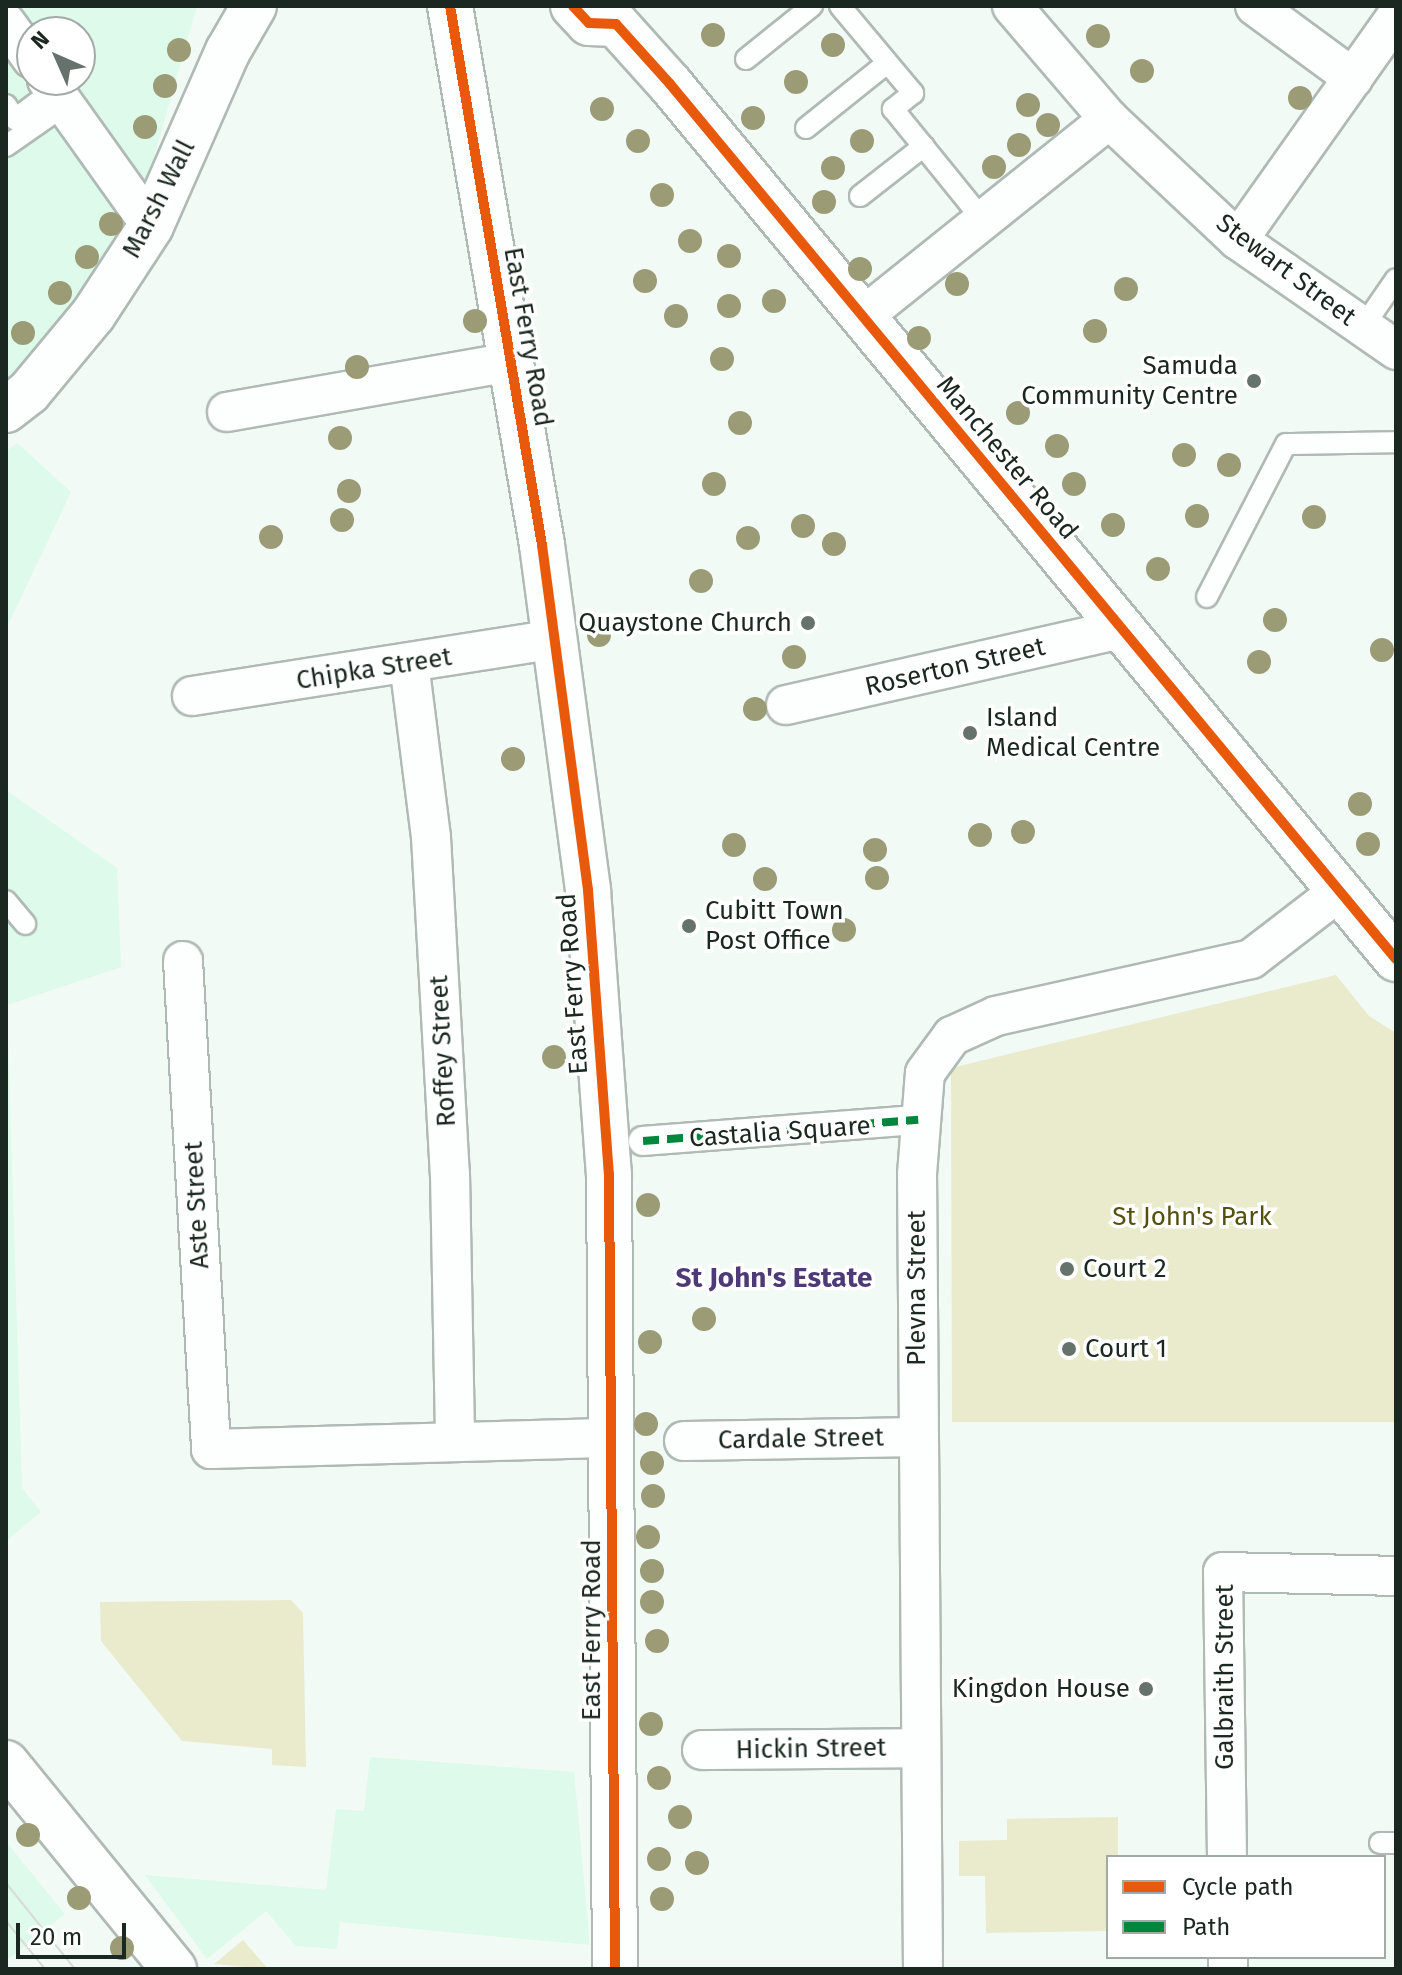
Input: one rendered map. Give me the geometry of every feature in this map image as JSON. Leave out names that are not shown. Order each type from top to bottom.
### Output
[{"type":"street","name":"Marsh Wall","points":[[6,410],[29,392],[93,315],[151,226],[228,51],[254,6]]},
{"type":"street","name":"East Ferry Road","points":[[450,6],[556,639],[588,890],[609,1174],[615,1969]]},
{"type":"street","name":"Manchester Road","points":[[573,6],[589,23],[616,15],[861,318],[1124,628],[1337,893],[1396,959]]},
{"type":"street","name":"Stewart Street","points":[[1012,6],[1109,119],[1238,240],[1396,350]]},
{"type":"street","points":[[1255,6],[1353,78]]},
{"type":"street","points":[[1238,240],[1396,17]]},
{"type":"street","points":[[59,96],[151,226]]},
{"type":"street","points":[[861,318],[1109,119]]},
{"type":"street","points":[[227,412],[510,362]]},
{"type":"street","name":"Roserton Street","points":[[786,705],[1124,628]]},
{"type":"street","name":"Chipka Street","points":[[192,696],[556,639]]},
{"type":"street","name":"Roffey Street","points":[[409,663],[431,837],[450,1174],[455,1441]]},
{"type":"street","name":"Plevna Street","points":[[923,1969],[919,1748],[918,1120],[925,1073],[952,1036],[996,1016],[1251,959],[1337,893]]},
{"type":"street","name":"Aste Street","points":[[183,961],[211,1449],[455,1441]]},
{"type":"street","name":"Castalia Square","points":[[643,1141],[918,1120]]},
{"type":"street","name":"Cardale Street","points":[[684,1441],[918,1437]]},
{"type":"street","points":[[455,1441],[613,1438]]},
{"type":"street","name":"Galbraith Street","points":[[1227,1855],[1223,1572],[1396,1576]]},
{"type":"street","name":"Hickin Street","points":[[702,1750],[919,1748]]},
{"type":"street","points":[[6,1763],[174,1969]]},
{"type":"lane","points":[[746,59],[812,6]]},
{"type":"lane","points":[[840,6],[913,93],[893,109],[983,220]]},
{"type":"lane","points":[[806,128],[887,63]]},
{"type":"lane","points":[[6,105],[15,119],[50,96]]},
{"type":"lane","points":[[6,146],[52,96]]},
{"type":"lane","points":[[860,196],[924,146]]},
{"type":"lane","points":[[1363,327],[1396,279]]},
{"type":"lane","points":[[1207,597],[1286,444],[1396,442]]},
{"type":"lane","points":[[6,901],[25,924]]},
{"type":"shaded area","points":[[6,6],[197,6],[144,192],[81,296],[6,381]]},
{"type":"shaded area","points":[[17,443],[71,492],[6,629],[6,451]]},
{"type":"shaded area","points":[[6,790],[117,868],[121,967],[7,1005],[22,1488],[41,1512],[6,1541]]},
{"type":"shaded area","points":[[370,1757],[574,1772],[590,1945],[340,1922],[337,1949],[296,1946],[266,1911],[207,1959],[145,1875],[326,1890],[336,1809],[364,1811]]},
{"type":"shaded area","points":[[6,1842],[65,1914],[6,1961]]},
{"type":"green space","name":"St John's Park","points":[[1336,975],[1369,1016],[1396,1033],[1396,1422],[952,1422],[951,1068]]},
{"type":"green space","points":[[291,1600],[303,1613],[306,1767],[272,1765],[272,1749],[182,1741],[101,1641],[100,1602]]},
{"type":"green space","points":[[1118,1817],[1118,1855],[1106,1855],[1106,1931],[986,1933],[985,1876],[959,1876],[959,1841],[1007,1840],[1007,1819]]},
{"type":"green space","points":[[243,1940],[268,1969],[214,1964]]},
{"type":"tram line","points":[[6,1883],[75,1969]]},
{"type":"tram line","points":[[6,1921],[45,1969]]},
{"type":"marked path","points":[[643,1141],[918,1120]]},
{"type":"cycle path","points":[[450,6],[542,545],[588,890],[609,1174],[615,1969]]},
{"type":"cycle path","points":[[573,6],[589,23],[616,24],[670,84],[1396,959]]},
{"type":"place","name":"Samuda Community Centre","points":[[1254,381]]},
{"type":"place","name":"Quaystone Church","points":[[808,623]]},
{"type":"place","name":"Island Medical Centre","points":[[970,733]]},
{"type":"place","name":"Cubitt Town Post Office","points":[[689,926]]},
{"type":"place","name":"Court 2","points":[[1067,1269]]},
{"type":"place","name":"Court 1","points":[[1069,1349]]},
{"type":"place","name":"Kingdon House","points":[[1146,1689]]},
{"type":"district","name":"St John's Estate","points":[[774,1278]]}]
